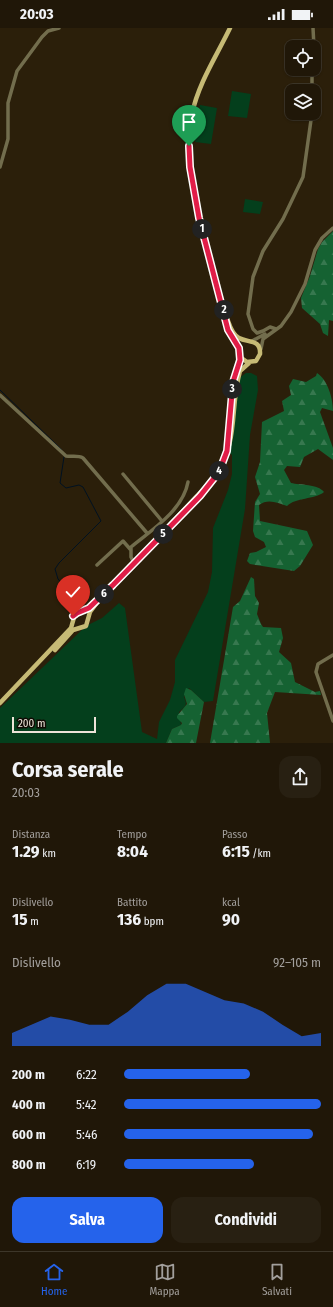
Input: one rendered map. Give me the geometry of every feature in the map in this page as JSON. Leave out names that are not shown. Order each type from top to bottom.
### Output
[{"type":"main road","points":[[219,472],[228,443],[233,382],[240,357],[239,348],[228,330],[226,315],[199,218],[190,167],[189,146],[192,114],[198,95],[230,28]]},
{"type":"main road","points":[[0,703],[71,628],[75,614],[89,608],[113,585],[200,496],[219,472],[226,459],[231,443],[239,375],[242,367],[257,359],[260,350],[258,344],[240,339],[234,333],[226,315]]},
{"type":"main road","points":[[239,348],[250,341]]},
{"type":"main road","points":[[240,357],[249,363]]},
{"type":"main road","points":[[34,668],[49,657],[73,630],[86,626],[90,612],[113,585]]},
{"type":"main road","points":[[82,612],[86,614],[88,618]]},
{"type":"main road","points":[[73,622],[76,626],[81,628]]},
{"type":"street","points":[[0,167],[8,139],[8,103],[17,71],[42,36],[48,31],[59,28]]},
{"type":"street","points":[[313,28],[314,40]]},
{"type":"street","points":[[274,330],[270,327],[257,333],[253,329],[248,314],[252,288],[258,260],[282,219],[303,177],[311,120]]},
{"type":"street","points":[[260,350],[262,341],[291,312],[305,284],[315,250],[322,238],[333,228]]},
{"type":"street","points":[[250,341],[274,330]]},
{"type":"street","points":[[0,395],[61,452],[65,455],[83,458],[147,533]]},
{"type":"street","points":[[123,474],[162,521]]},
{"type":"street","points":[[130,549],[162,521],[179,503],[187,490],[188,482]]},
{"type":"street","points":[[96,565],[122,541],[130,549],[131,557],[134,563]]},
{"type":"street","points":[[333,655],[318,664],[316,672],[333,721]]},
{"type":"green space","points":[[232,91],[251,94],[247,118],[228,116]]},
{"type":"green space","points":[[200,105],[217,108],[211,144],[195,142]]},
{"type":"green space","points":[[245,199],[263,202],[260,214],[243,212]]},
{"type":"green space","points":[[333,231],[333,321],[329,320],[328,336],[323,333],[320,324],[302,308],[301,298],[310,276],[318,249],[322,242]]},
{"type":"green space","points":[[246,373],[251,373],[257,376],[258,390],[250,435],[245,509],[213,701],[204,702],[189,688],[184,697],[186,702],[185,706],[179,712],[181,725],[172,729],[166,743],[0,743],[0,708],[86,626],[102,618],[119,603],[125,608],[142,732],[157,739],[159,722],[170,700],[175,682],[175,660],[208,592],[212,572],[213,528],[228,490],[232,474],[232,455],[228,452],[238,379]]},
{"type":"green space","points":[[317,373],[327,385],[332,401],[333,411],[322,408],[320,412],[333,448],[333,460],[318,449],[304,457],[300,467],[287,466],[284,470],[291,483],[313,486],[324,492],[320,495],[295,501],[287,506],[269,501],[259,505],[260,521],[307,531],[313,545],[300,566],[294,571],[250,564],[247,561],[250,553],[266,547],[264,542],[255,537],[253,531],[255,502],[260,494],[255,477],[260,462],[262,422],[284,411],[282,401],[291,395],[289,386],[293,379],[306,382],[316,376]]},
{"type":"green space","points":[[251,577],[254,579],[255,596],[259,603],[257,614],[261,624],[263,627],[281,628],[283,638],[279,652],[291,663],[295,682],[315,692],[320,691],[321,695],[275,692],[267,713],[270,743],[210,743],[233,607],[240,601]]},
{"type":"green space","points":[[186,688],[191,690],[204,702],[196,743],[166,743],[172,729],[181,725],[182,723],[177,716],[187,704],[184,694]]},
{"type":"waterway","points":[[0,390],[62,450]]},
{"type":"waterway","points":[[64,457],[60,483],[66,488],[79,485],[83,487],[101,521],[59,563],[55,569],[58,579],[79,602]]},
{"type":"route","points":[[73,616],[89,608],[200,496],[219,472],[227,451],[233,382],[240,360],[239,348],[237,342],[228,330],[226,315],[199,218],[190,167],[189,146]]}]
